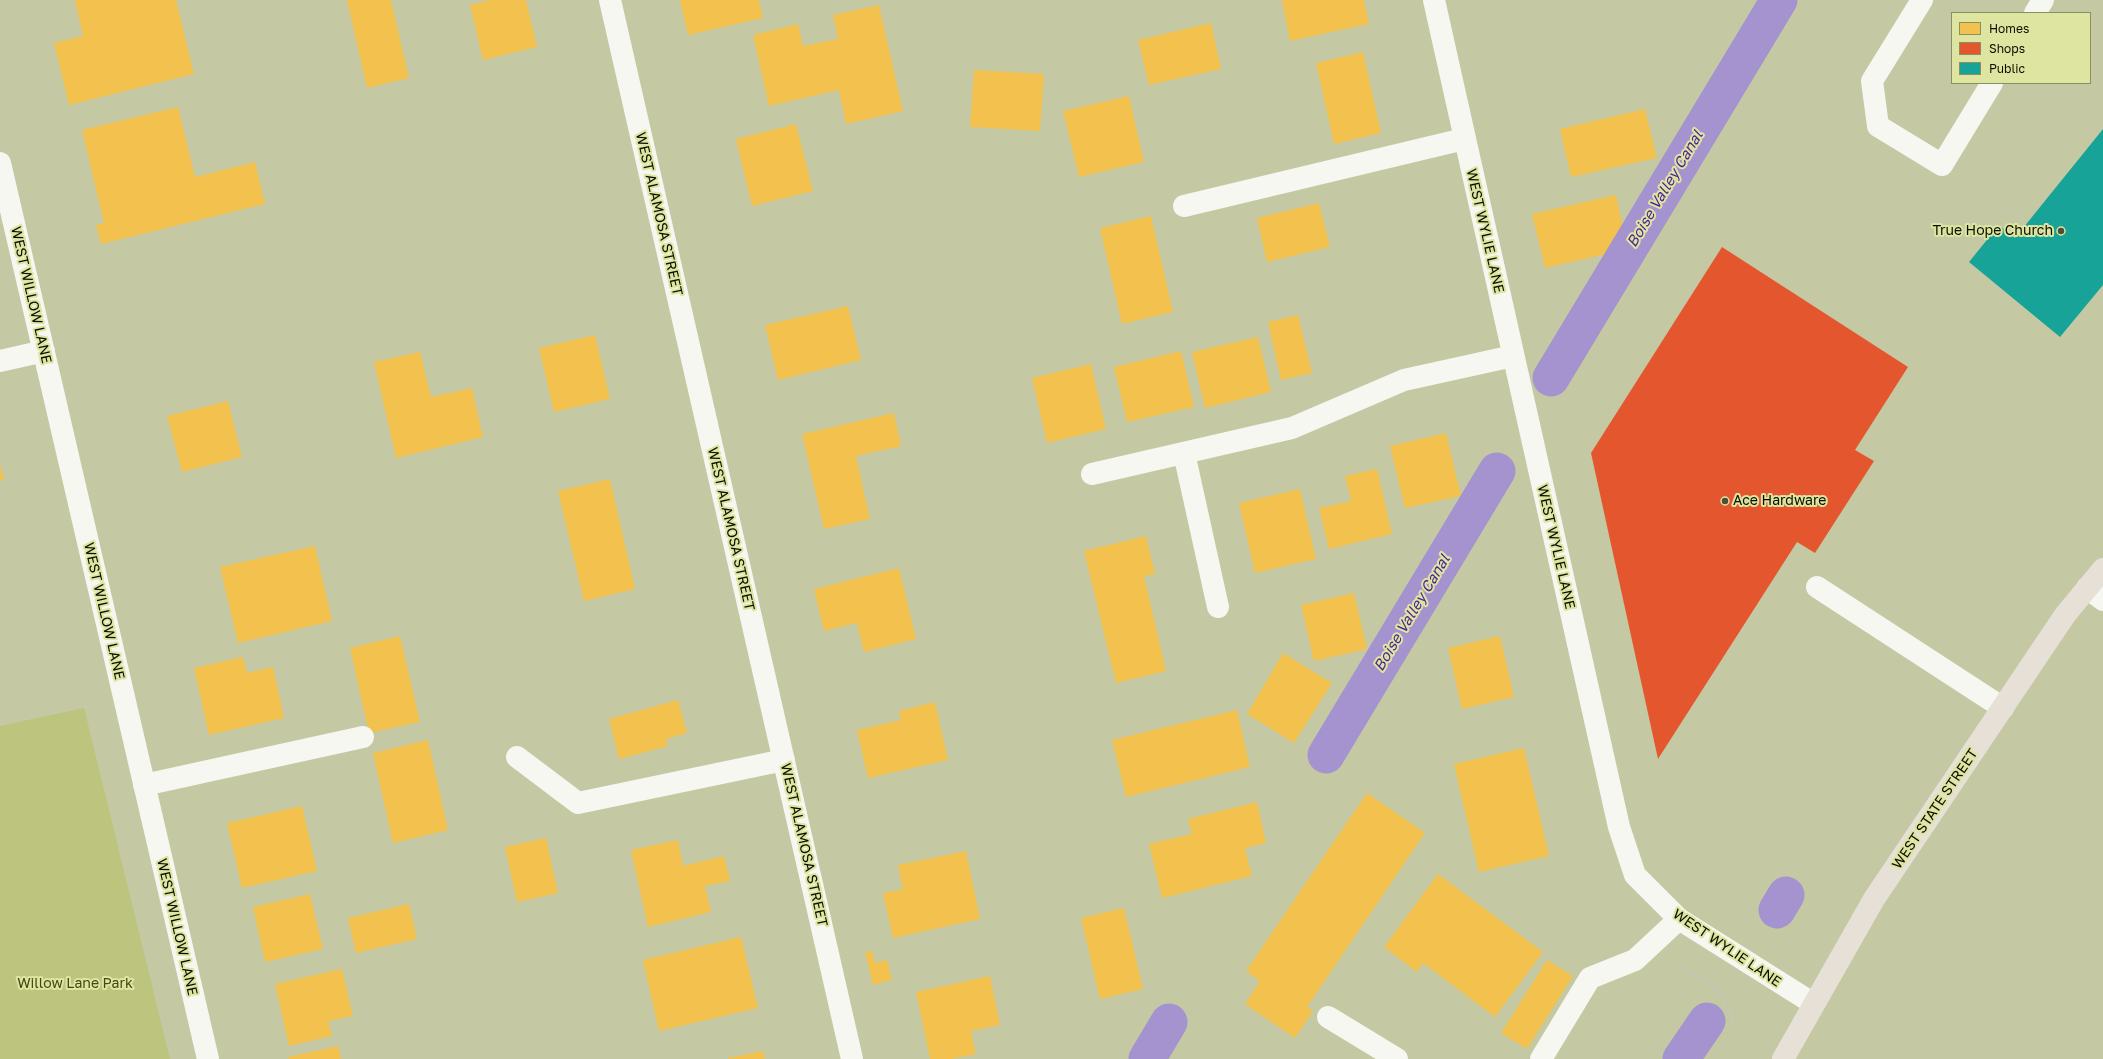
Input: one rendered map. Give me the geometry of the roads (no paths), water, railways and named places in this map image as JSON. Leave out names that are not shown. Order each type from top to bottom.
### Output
[{"type":"main road","name":"WEST STATE STREET","points":[[1783,1059],[1874,899],[2065,615],[2095,594],[2103,569]]},
{"type":"street","name":"WEST ALAMOSA STREET","points":[[610,0],[852,1059]]},
{"type":"street","name":"WEST WYLIE LANE","points":[[1434,0],[1619,827],[1635,875],[1679,919],[1814,1004]]},
{"type":"street","points":[[1922,0],[1872,81],[1878,126],[1942,165],[1991,84]]},
{"type":"street","points":[[2036,12],[2043,0]]},
{"type":"street","points":[[1184,206],[1464,139]]},
{"type":"street","name":"WEST WILLOW LANE","points":[[0,163],[208,1059]]},
{"type":"street","points":[[0,361],[44,351]]},
{"type":"street","points":[[1092,474],[1292,428],[1404,380],[1513,356]]},
{"type":"street","points":[[1184,453],[1218,607]]},
{"type":"street","points":[[1817,588],[2003,708]]},
{"type":"street","points":[[144,785],[363,737]]},
{"type":"street","points":[[517,757],[578,803],[784,760]]},
{"type":"street","points":[[1541,1059],[1590,978],[1635,960],[1679,919]]},
{"type":"street","points":[[1328,1017],[1396,1059]]},
{"type":"waterway","name":"Boise Valley Canal","points":[[1551,378],[1779,0]]},
{"type":"waterway","name":"Boise Valley Canal","points":[[1326,755],[1497,471]]},
{"type":"waterway","points":[[1777,910],[1786,895]]},
{"type":"waterway","points":[[1681,1059],[1707,1021]]},
{"type":"waterway","name":"Boise Valley Canal","points":[[1147,1059],[1169,1022]]},
{"type":"place","name":"True Hope Church","points":[[2061,231]]},
{"type":"place","name":"Ace Hardware","points":[[1725,501]]},
{"type":"park label","name":"Willow Lane Park","points":[[75,984]]}]
